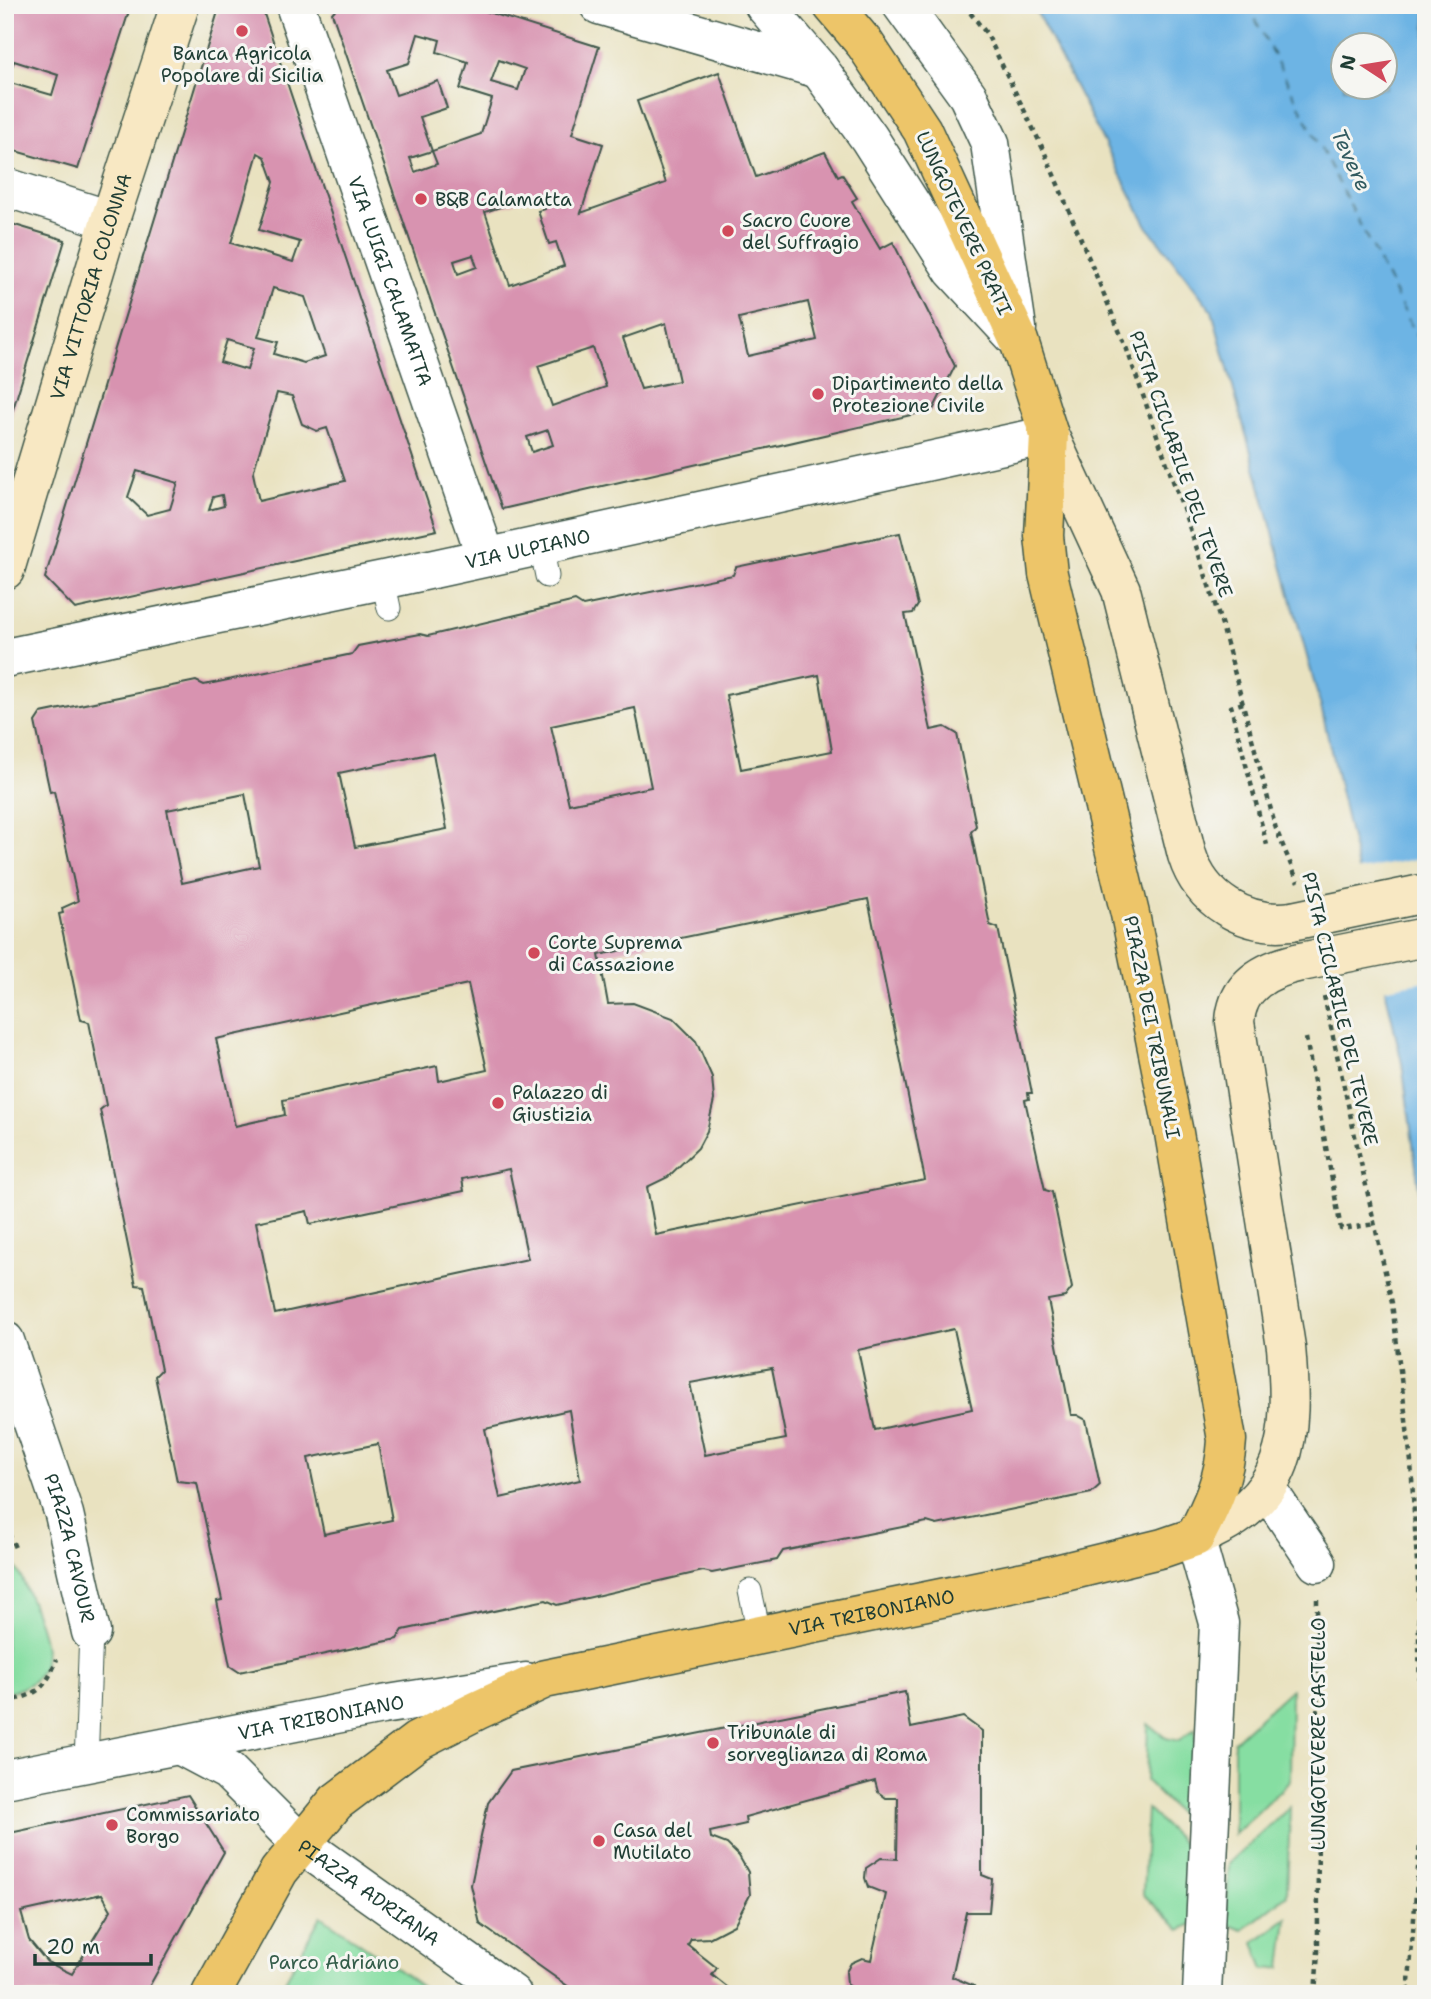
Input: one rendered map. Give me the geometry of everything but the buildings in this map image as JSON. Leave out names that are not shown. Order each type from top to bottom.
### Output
[{"type":"main road","name":"LUNGOTEVERE PRATI","points":[[832,5],[865,44],[922,130],[1019,341],[1049,435]]},
{"type":"main road","name":"PIAZZA DEI TRIBUNALI","points":[[1049,435],[1044,536],[1048,574],[1130,914],[1176,1147],[1227,1440],[1220,1486],[1195,1537]]},
{"type":"main road","name":"VIA TRIBONIANO","points":[[301,1844],[336,1802],[402,1751],[451,1723],[545,1679],[1044,1577],[1163,1548],[1195,1537]]},
{"type":"main road","name":"PIAZZA ADRIANA","points":[[211,1994],[262,1898],[301,1844]]},
{"type":"street","name":"VIA VITTORIA COLONNA","points":[[5,570],[110,220],[180,5]]},
{"type":"street","name":"VIA LUIGI CALAMATTA","points":[[295,5],[486,557]]},
{"type":"street","points":[[599,5],[819,69]]},
{"type":"street","name":"LUNGOTEVERE PRATI","points":[[764,5],[819,69],[883,160],[953,270],[1019,341]]},
{"type":"street","name":"LUNGOTEVERE PRATI","points":[[902,5],[968,96],[990,143],[1019,341]]},
{"type":"street","points":[[5,187],[110,220]]},
{"type":"street","points":[[1049,435],[1121,590],[1191,867],[1204,888],[1228,908],[1255,920],[1289,910],[1426,893]]},
{"type":"street","name":"VIA ULPIANO","points":[[5,658],[386,594],[486,557],[544,561],[1049,435]]},
{"type":"street","points":[[1202,1994],[1219,1623],[1195,1537],[1227,1523],[1251,1506],[1267,1489],[1286,1439],[1288,1370],[1235,1022],[1237,1003],[1249,987],[1265,973],[1294,963],[1426,937]]},
{"type":"street","name":"PIAZZA CAVOUR","points":[[5,1341],[64,1514],[91,1632]]},
{"type":"street","points":[[1267,1489],[1317,1563]]},
{"type":"street","name":"VIA TRIBONIANO","points":[[179,1745],[382,1705],[545,1679]]},
{"type":"street","points":[[5,1779],[179,1745],[220,1766],[239,1780],[301,1844]]},
{"type":"street","name":"PIAZZA ADRIANA","points":[[301,1844],[512,1994]]},
{"type":"lane","points":[[750,1591],[760,1637]]},
{"type":"lane","name":"PIAZZA CAVOUR","points":[[86,1763],[91,1632]]},
{"type":"path","name":"PISTA CICLABILE DEL TEVERE","points":[[964,5],[987,34],[1085,243],[1126,347],[1198,549],[1243,703],[1276,829],[1289,910]]},
{"type":"path","points":[[1243,703],[1231,706],[1268,849]]},
{"type":"path","name":"PISTA CICLABILE DEL TEVERE","points":[[1323,995],[1377,1224],[1398,1338],[1418,1580],[1422,1818],[1408,1994]]},
{"type":"path","points":[[1306,1038],[1341,1229],[1377,1224]]},
{"type":"path","points":[[5,1524],[16,1550]]},
{"type":"path","name":"LUNGOTEVERE CASTELLO","points":[[1315,1994],[1318,1952],[1317,1563]]},
{"type":"path","points":[[5,1702],[33,1695],[48,1681],[58,1656]]},
{"type":"green space","points":[[5,1559],[14,1566],[24,1582],[41,1628],[45,1656],[35,1679],[23,1687],[5,1693]]},
{"type":"green space","points":[[1291,1689],[1290,1781],[1234,1835],[1234,1741]]},
{"type":"green space","points":[[1148,1724],[1166,1738],[1179,1741],[1195,1729],[1200,1834],[1146,1781]]},
{"type":"green space","points":[[1290,1807],[1287,1895],[1243,1930],[1226,1924],[1229,1863]]},
{"type":"green space","points":[[1147,1809],[1200,1859],[1197,1922],[1180,1930],[1143,1894]]},
{"type":"green space","name":"Parco Adriano","points":[[321,1916],[433,1994],[278,1994]]},
{"type":"green space","points":[[1287,1918],[1281,1968],[1264,1969],[1254,1942]]},
{"type":"water","name":"Tevere","points":[[1033,5],[1426,5],[1426,1240],[1402,1063],[1322,711],[1212,311],[1147,226]]},
{"type":"pier","points":[[1426,857],[1426,981],[1382,989],[1355,871]]},
{"type":"ferry route","points":[[1248,5],[1426,354]]},
{"type":"place","name":"Banca Agricola Popolare di Sicilia","points":[[242,31]]},
{"type":"place","name":"B&B Calamatta","points":[[421,199]]},
{"type":"place","name":"Sacro Cuore del Suffragio","points":[[728,231]]},
{"type":"place","name":"Dipartimento della Protezione Civile","points":[[818,394]]},
{"type":"place","name":"Corte Suprema di Cassazione","points":[[534,953]]},
{"type":"place","name":"Palazzo di Giustizia","points":[[498,1103]]},
{"type":"place","name":"Tribunale di sorveglianza di Roma","points":[[713,1743]]},
{"type":"place","name":"Commissariato Borgo","points":[[112,1825]]},
{"type":"place","name":"Casa del Mutilato","points":[[599,1841]]}]
